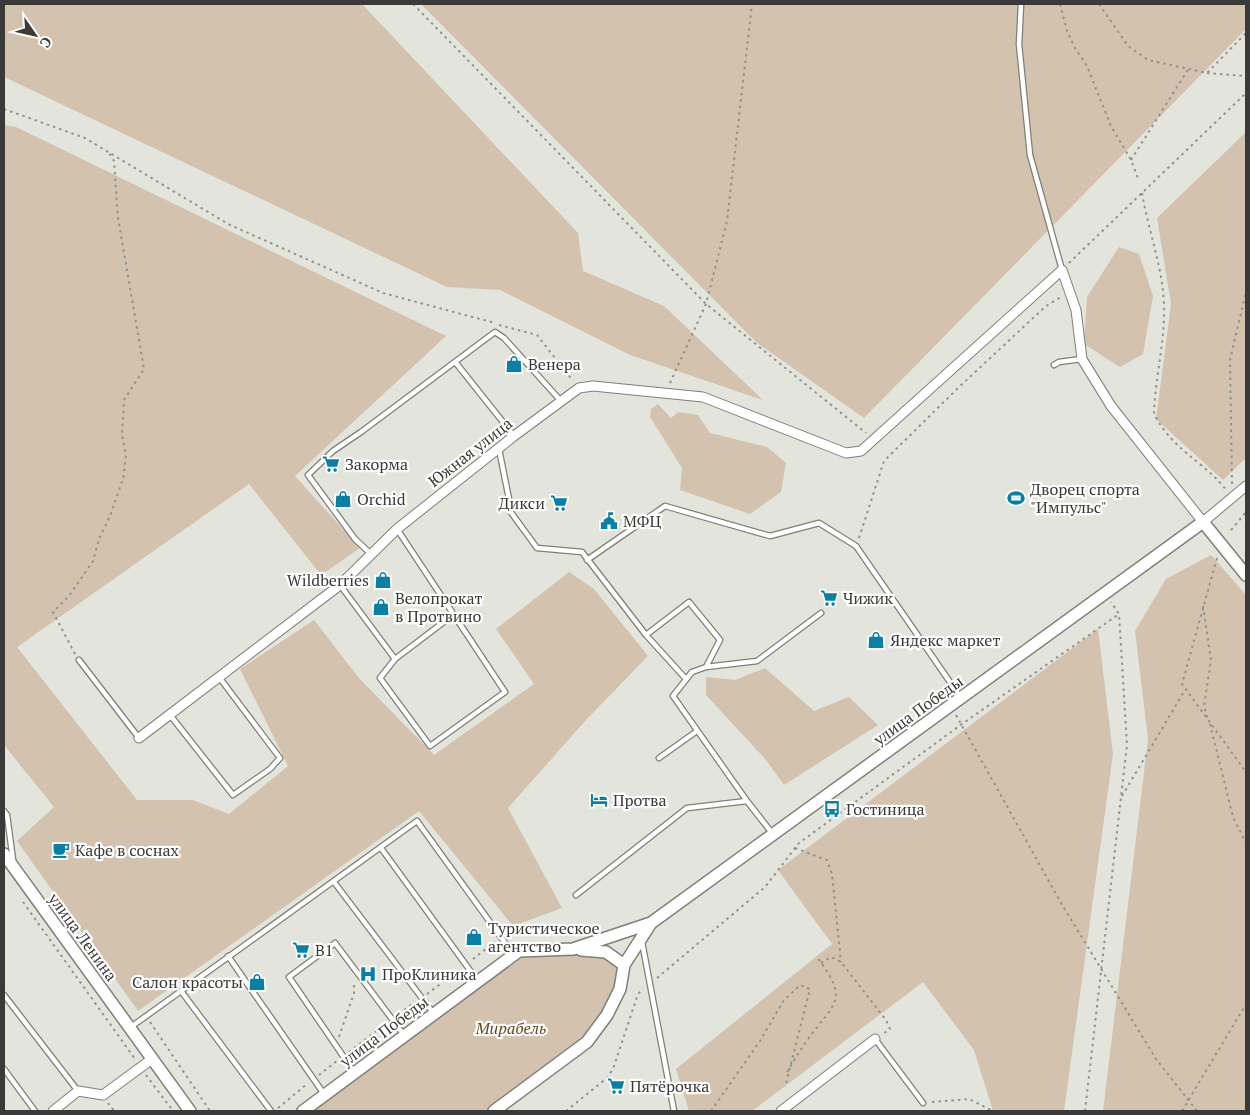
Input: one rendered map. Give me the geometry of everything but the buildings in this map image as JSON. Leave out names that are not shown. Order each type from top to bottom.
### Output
[{"type":"street","points":[[579,388],[593,386],[703,397],[846,453],[861,451],[1062,270],[1076,310],[1082,359],[1111,406],[1246,575]]},
{"type":"street","name":"Южная улица","points":[[139,738],[340,585],[397,529],[514,436],[579,388]]},
{"type":"street","points":[[1204,522],[1246,486]]},
{"type":"street","name":"улица Победы","points":[[303,1111],[519,951],[573,949],[651,923],[772,833],[962,699],[1105,591],[1204,522]]},
{"type":"street","name":"улица Ленина","points":[[4,854],[190,1111]]},
{"type":"street","name":"улица Победы","points":[[494,1111],[587,1042],[606,1015],[620,989],[624,965],[651,923]]},
{"type":"street","points":[[573,949],[606,952],[624,965]]},
{"type":"street","points":[[781,1111],[874,1038]]},
{"type":"street","points":[[53,1111],[78,1091],[103,1095],[152,1059]]},
{"type":"lane","points":[[1021,4],[1019,44],[1030,155],[1062,270]]},
{"type":"lane","points":[[371,554],[355,539],[308,475],[333,451],[456,363],[495,332],[504,338],[561,401]]},
{"type":"lane","points":[[1054,365],[1059,362],[1082,359]]},
{"type":"lane","points":[[456,363],[514,436]]},
{"type":"lane","points":[[499,449],[510,499],[510,511],[537,548],[582,552],[646,636],[686,679]]},
{"type":"lane","points":[[587,560],[665,506],[770,536],[819,523],[856,546],[962,699]]},
{"type":"lane","points":[[397,529],[505,692],[430,746],[380,678],[395,659],[453,615]]},
{"type":"lane","points":[[340,585],[395,659]]},
{"type":"lane","points":[[646,636],[689,602],[720,640],[706,667]]},
{"type":"lane","points":[[772,833],[747,801],[673,696],[692,672],[706,667],[758,661],[821,613]]},
{"type":"lane","points":[[79,660],[139,738]]},
{"type":"lane","points":[[170,715],[233,795],[270,769],[280,758],[220,677]]},
{"type":"lane","points":[[659,758],[697,731]]},
{"type":"lane","points":[[576,895],[687,808],[747,801]]},
{"type":"lane","points":[[4,811],[7,815],[14,868]]},
{"type":"lane","points":[[130,1028],[417,821],[513,955]]},
{"type":"lane","points":[[381,848],[478,981]]},
{"type":"lane","points":[[334,882],[434,1014]]},
{"type":"lane","points":[[641,938],[651,982],[674,1111]]},
{"type":"lane","points":[[354,1073],[289,977],[335,943],[404,1036]]},
{"type":"lane","points":[[228,956],[325,1095]]},
{"type":"lane","points":[[181,991],[273,1111]]},
{"type":"lane","points":[[4,994],[78,1091]]},
{"type":"lane","points":[[874,1038],[923,1103]]},
{"type":"lane","points":[[4,1069],[35,1111]]},
{"type":"path","points":[[413,4],[706,304],[875,440]]},
{"type":"path","points":[[666,392],[706,304],[727,221],[752,4]]},
{"type":"path","points":[[1060,4],[1071,40],[1087,66],[1112,126],[1131,160],[1139,181]]},
{"type":"path","points":[[1098,4],[1128,46],[1148,60],[1208,73],[1245,76]]},
{"type":"path","points":[[1208,73],[1246,33]]},
{"type":"path","points":[[1131,160],[1189,68]]},
{"type":"path","points":[[1062,270],[1246,93]]},
{"type":"path","points":[[4,109],[85,138],[228,224],[383,293],[537,335],[579,388]]},
{"type":"path","points":[[79,660],[53,612],[69,596],[93,561],[99,539],[110,516],[123,479],[126,455],[122,435],[124,400],[144,369],[118,218],[114,161],[108,152]]},
{"type":"path","points":[[1142,193],[1160,266],[1164,302],[1154,414],[1161,427],[1177,447],[1217,478],[1233,498]]},
{"type":"path","points":[[856,546],[884,461],[958,388],[1046,306],[1070,292]]},
{"type":"path","points":[[1233,498],[1230,360],[1246,292]]},
{"type":"path","points":[[1230,530],[1246,512]]},
{"type":"path","points":[[1213,568],[1182,684],[1246,772]]},
{"type":"path","points":[[1085,1111],[1127,745],[1119,614],[1105,591]]},
{"type":"path","points":[[1203,604],[1211,660],[1204,706],[1233,816],[1246,843]]},
{"type":"path","points":[[566,1111],[607,1078],[613,1069],[638,994],[766,887],[799,843],[962,724],[1119,614]]},
{"type":"path","points":[[1121,798],[1186,690]]},
{"type":"path","points":[[951,707],[1061,903],[1156,1058],[1197,1111]]},
{"type":"path","points":[[795,848],[827,860],[832,874],[841,962]]},
{"type":"path","points":[[21,898],[173,1111]]},
{"type":"path","points":[[273,1111],[343,1056],[466,965],[500,937]]},
{"type":"path","points":[[786,1074],[808,1039],[829,1015],[836,1000],[834,983],[816,957]]},
{"type":"path","points":[[821,963],[831,957],[841,962],[874,1003],[890,1029],[874,1038]]},
{"type":"path","points":[[336,1046],[354,993],[353,967]]},
{"type":"path","points":[[711,1111],[760,1041],[784,1000],[800,985],[810,989],[784,1087]]},
{"type":"path","points":[[1182,1111],[1190,1102],[1246,1004]]},
{"type":"path","points":[[146,1016],[210,1111]]},
{"type":"path","points":[[923,1103],[970,1099],[993,1111]]},
{"type":"green space","points":[[4,4],[362,4],[578,233],[583,271],[664,306],[763,400],[630,355],[500,290],[447,287],[4,77]]},
{"type":"green space","points":[[421,4],[1246,4],[1246,29],[864,418],[756,342]]},
{"type":"green space","points":[[4,125],[16,127],[446,336],[295,476],[360,548],[321,575],[249,484],[17,647],[137,800],[193,800],[229,814],[288,766],[240,669],[314,620],[359,678],[434,755],[534,684],[496,629],[569,572],[594,589],[648,656],[586,720],[508,808],[562,908],[513,926],[419,811],[138,1011],[17,841],[54,807],[4,745]]},
{"type":"green space","points":[[1246,132],[1246,458],[1223,480],[1156,419],[1171,304],[1157,218]]},
{"type":"green space","points":[[1119,247],[1139,254],[1153,296],[1143,354],[1120,367],[1084,344],[1087,297]]},
{"type":"green space","points":[[658,404],[671,418],[678,412],[698,415],[710,433],[767,447],[786,463],[781,492],[750,514],[680,490],[682,468],[650,417],[651,409]]},
{"type":"green space","points":[[1211,555],[1246,595],[1246,1111],[1103,1111],[1148,739],[1135,631],[1166,579]]},
{"type":"green space","points":[[1098,629],[1113,754],[1064,1111],[993,1111],[974,1050],[923,982],[752,1111],[689,1111],[676,1069],[832,944],[778,870]]},
{"type":"green space","points":[[765,668],[814,711],[849,697],[878,725],[784,785],[766,760],[706,695],[706,677],[735,680]]},
{"type":"green space","name":"Мирабель","points":[[519,951],[606,952],[624,965],[620,989],[587,1042],[494,1111],[303,1111]]},
{"type":"place","name":"Венера","points":[[514,364]]},
{"type":"place","name":"Закорма","points":[[331,464]]},
{"type":"place","name":"Дворец спорта \"Импульс\"","points":[[1016,498]]},
{"type":"place","name":"Orchid","points":[[343,499]]},
{"type":"place","name":"Дикси","points":[[559,503]]},
{"type":"place","name":"МФЦ","points":[[609,521]]},
{"type":"place","name":"Wildberries","points":[[383,580]]},
{"type":"place","name":"Чижик","points":[[829,598]]},
{"type":"place","name":"Велопрокат в Протвино","points":[[381,607]]},
{"type":"place","name":"Яндекс маркет","points":[[876,640]]},
{"type":"place","name":"Протва","points":[[599,800]]},
{"type":"place","name":"Гостиница","points":[[832,809]]},
{"type":"place","name":"Кафе в соснах","points":[[61,850]]},
{"type":"place","name":"Туристическое агентство","points":[[474,937]]},
{"type":"place","name":"В1","points":[[301,950]]},
{"type":"place","name":"ПроКлиника","points":[[368,974]]},
{"type":"place","name":"Салон красоты","points":[[257,982]]},
{"type":"place","name":"Пятёрочка","points":[[616,1086]]}]
